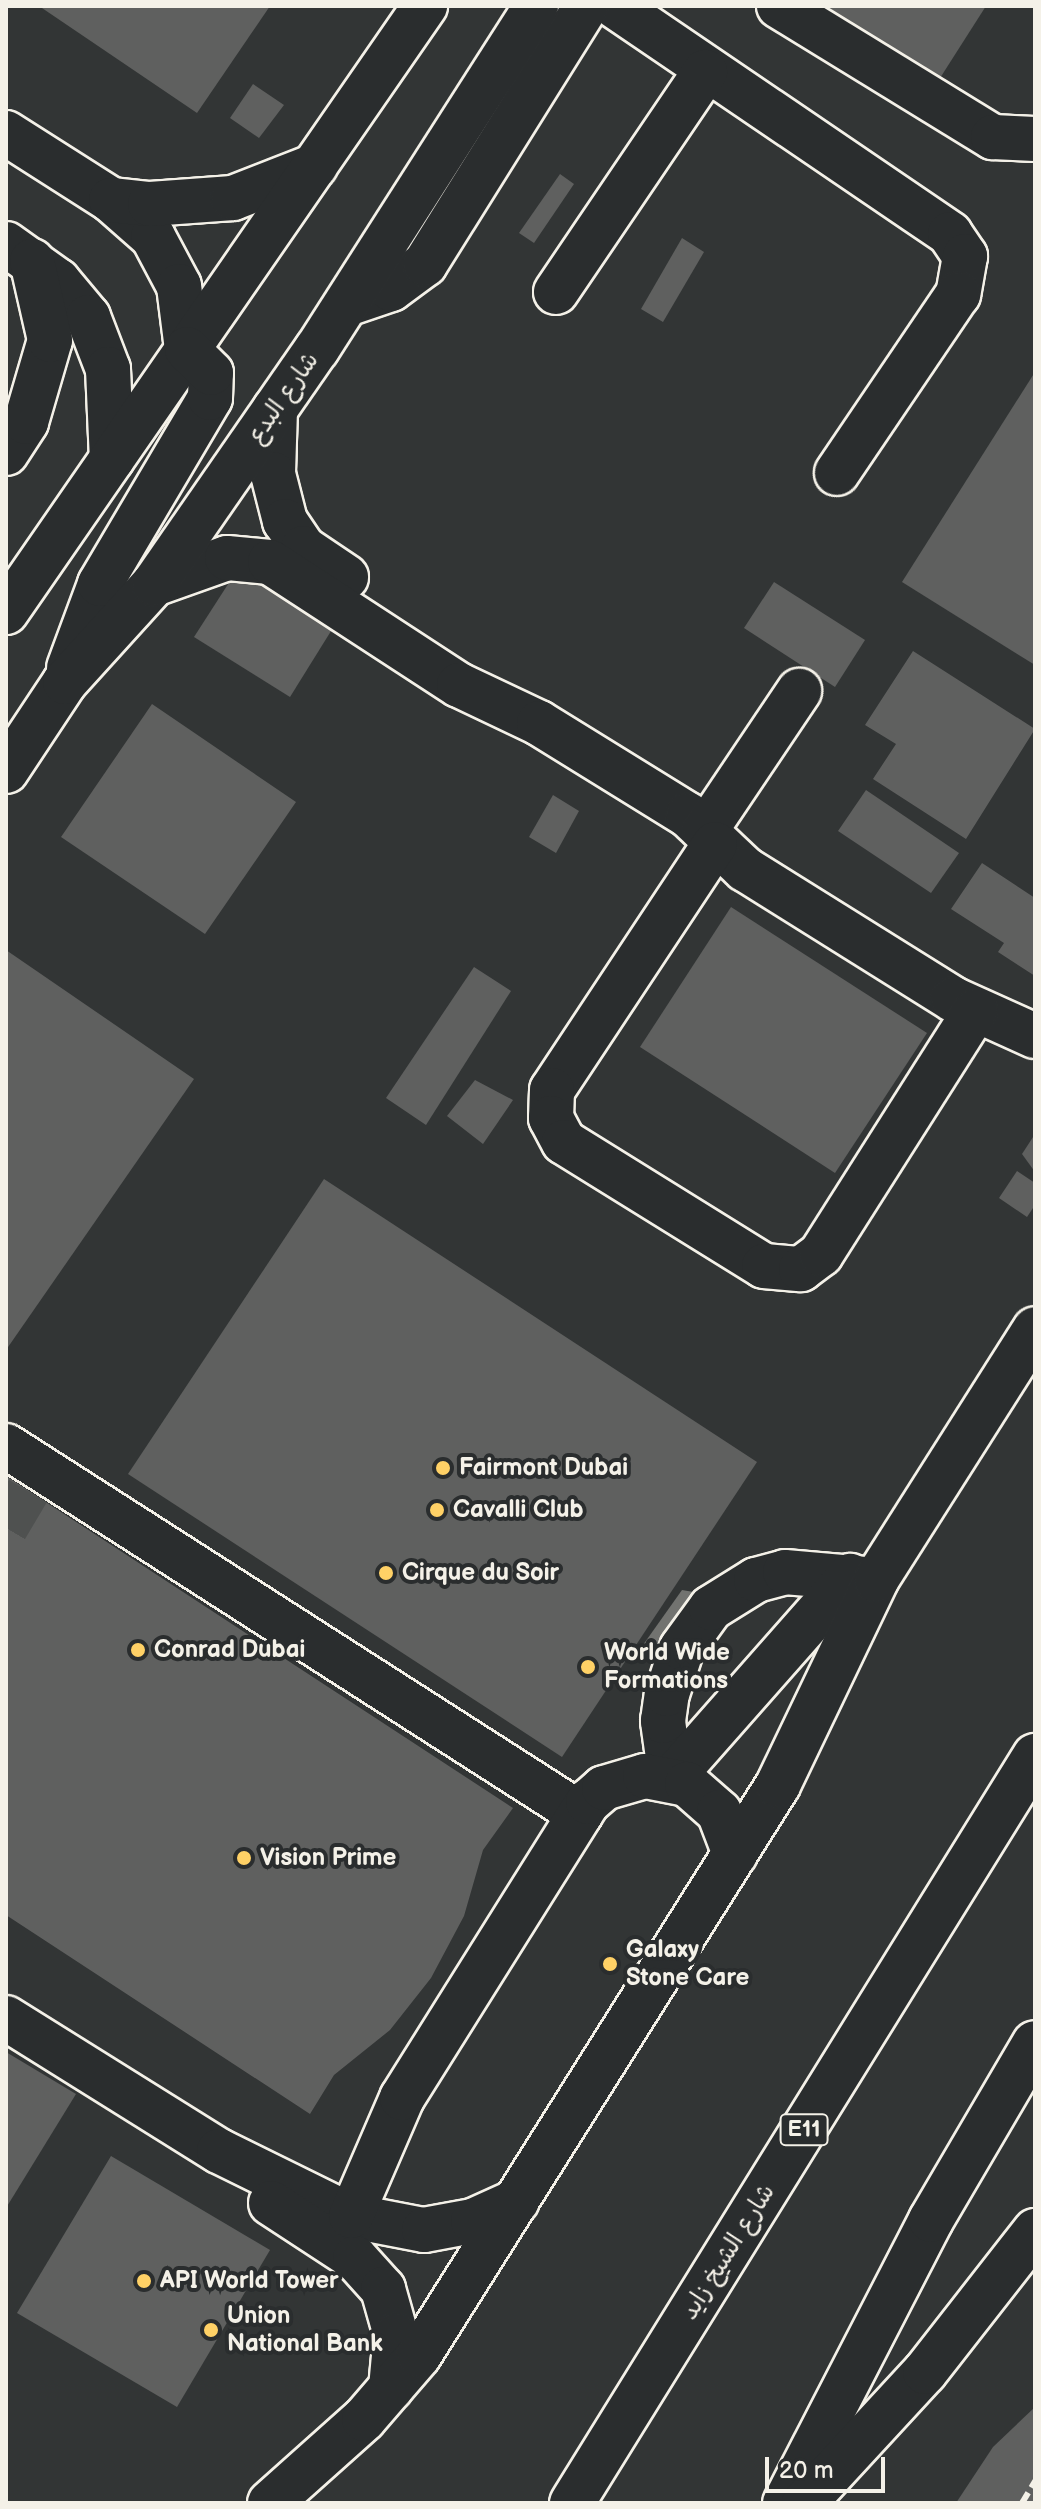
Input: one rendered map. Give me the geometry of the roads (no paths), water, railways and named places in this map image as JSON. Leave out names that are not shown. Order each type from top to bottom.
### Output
[{"type":"main road","points":[[6,612],[425,6]]},
{"type":"main road","name":"شارع البدع","points":[[6,771],[65,682],[154,584],[347,304],[536,6]]},
{"type":"main road","points":[[347,304],[391,289],[425,264],[586,6]]},
{"type":"main road","points":[[615,6],[705,72],[950,234],[965,256],[958,294],[837,473]]},
{"type":"main road","points":[[779,6],[993,137],[1035,139]]},
{"type":"main road","points":[[556,292],[705,72]]},
{"type":"main road","points":[[6,133],[111,200],[153,237],[171,265],[187,349],[211,373],[210,398],[100,584],[65,682]]},
{"type":"main road","points":[[111,200],[150,204],[233,198],[315,166]]},
{"type":"main road","points":[[19,252],[74,298],[100,342],[112,459]]},
{"type":"main road","points":[[6,453],[26,422],[50,340],[19,252]]},
{"type":"main road","points":[[275,409],[273,474],[293,536],[497,683],[539,723]]},
{"type":"main road","points":[[154,584],[227,558],[270,562],[459,685],[539,723],[975,1011],[1035,1036]]},
{"type":"main road","points":[[799,691],[552,1090],[551,1118],[564,1142],[764,1266],[801,1269],[821,1254],[975,1011]]},
{"type":"main road","points":[[671,1779],[863,1578],[1035,1329]]},
{"type":"main road","points":[[25,1469],[580,1814]]},
{"type":"main road","points":[[671,1779],[663,1721],[667,1694],[682,1648],[711,1608],[756,1580],[785,1572],[863,1578]]},
{"type":"main road","points":[[270,2503],[391,2388],[517,2201],[735,1854],[803,1738],[863,1578]]},
{"type":"main road","name":"شارع الشيخ زايد","points":[[572,2503],[1035,1756]]},
{"type":"main road","points":[[351,2216],[402,2098],[580,1814],[604,1788],[624,1780],[671,1779],[705,1796],[719,1812],[735,1854]]},
{"type":"main road","points":[[6,2018],[219,2151],[351,2216],[424,2230],[473,2221],[517,2201]]},
{"type":"main road","points":[[785,2503],[931,2220],[1035,2043]]},
{"type":"main road","points":[[219,2151],[269,2202],[346,2251],[383,2289],[396,2335],[391,2388]]},
{"type":"main road","points":[[804,2503],[925,2372],[1035,2231]]},
{"type":"tunnel","points":[[6,1528],[28,1491]]},
{"type":"railway","points":[[1022,2503],[1035,2481]]},
{"type":"place","name":"Fairmont Dubai","points":[[443,1468]]},
{"type":"place","name":"Cavalli Club","points":[[437,1510]]},
{"type":"place","name":"Cirque du Soir","points":[[386,1573]]},
{"type":"place","name":"Conrad Dubai","points":[[138,1650]]},
{"type":"place","name":"World Wide Formations","points":[[588,1667]]},
{"type":"place","name":"Vision Prime","points":[[244,1858]]},
{"type":"place","name":"Galaxy Stone Care","points":[[610,1964]]},
{"type":"place","name":"API World Tower","points":[[144,2281]]},
{"type":"place","name":"Union National Bank","points":[[211,2330]]}]
